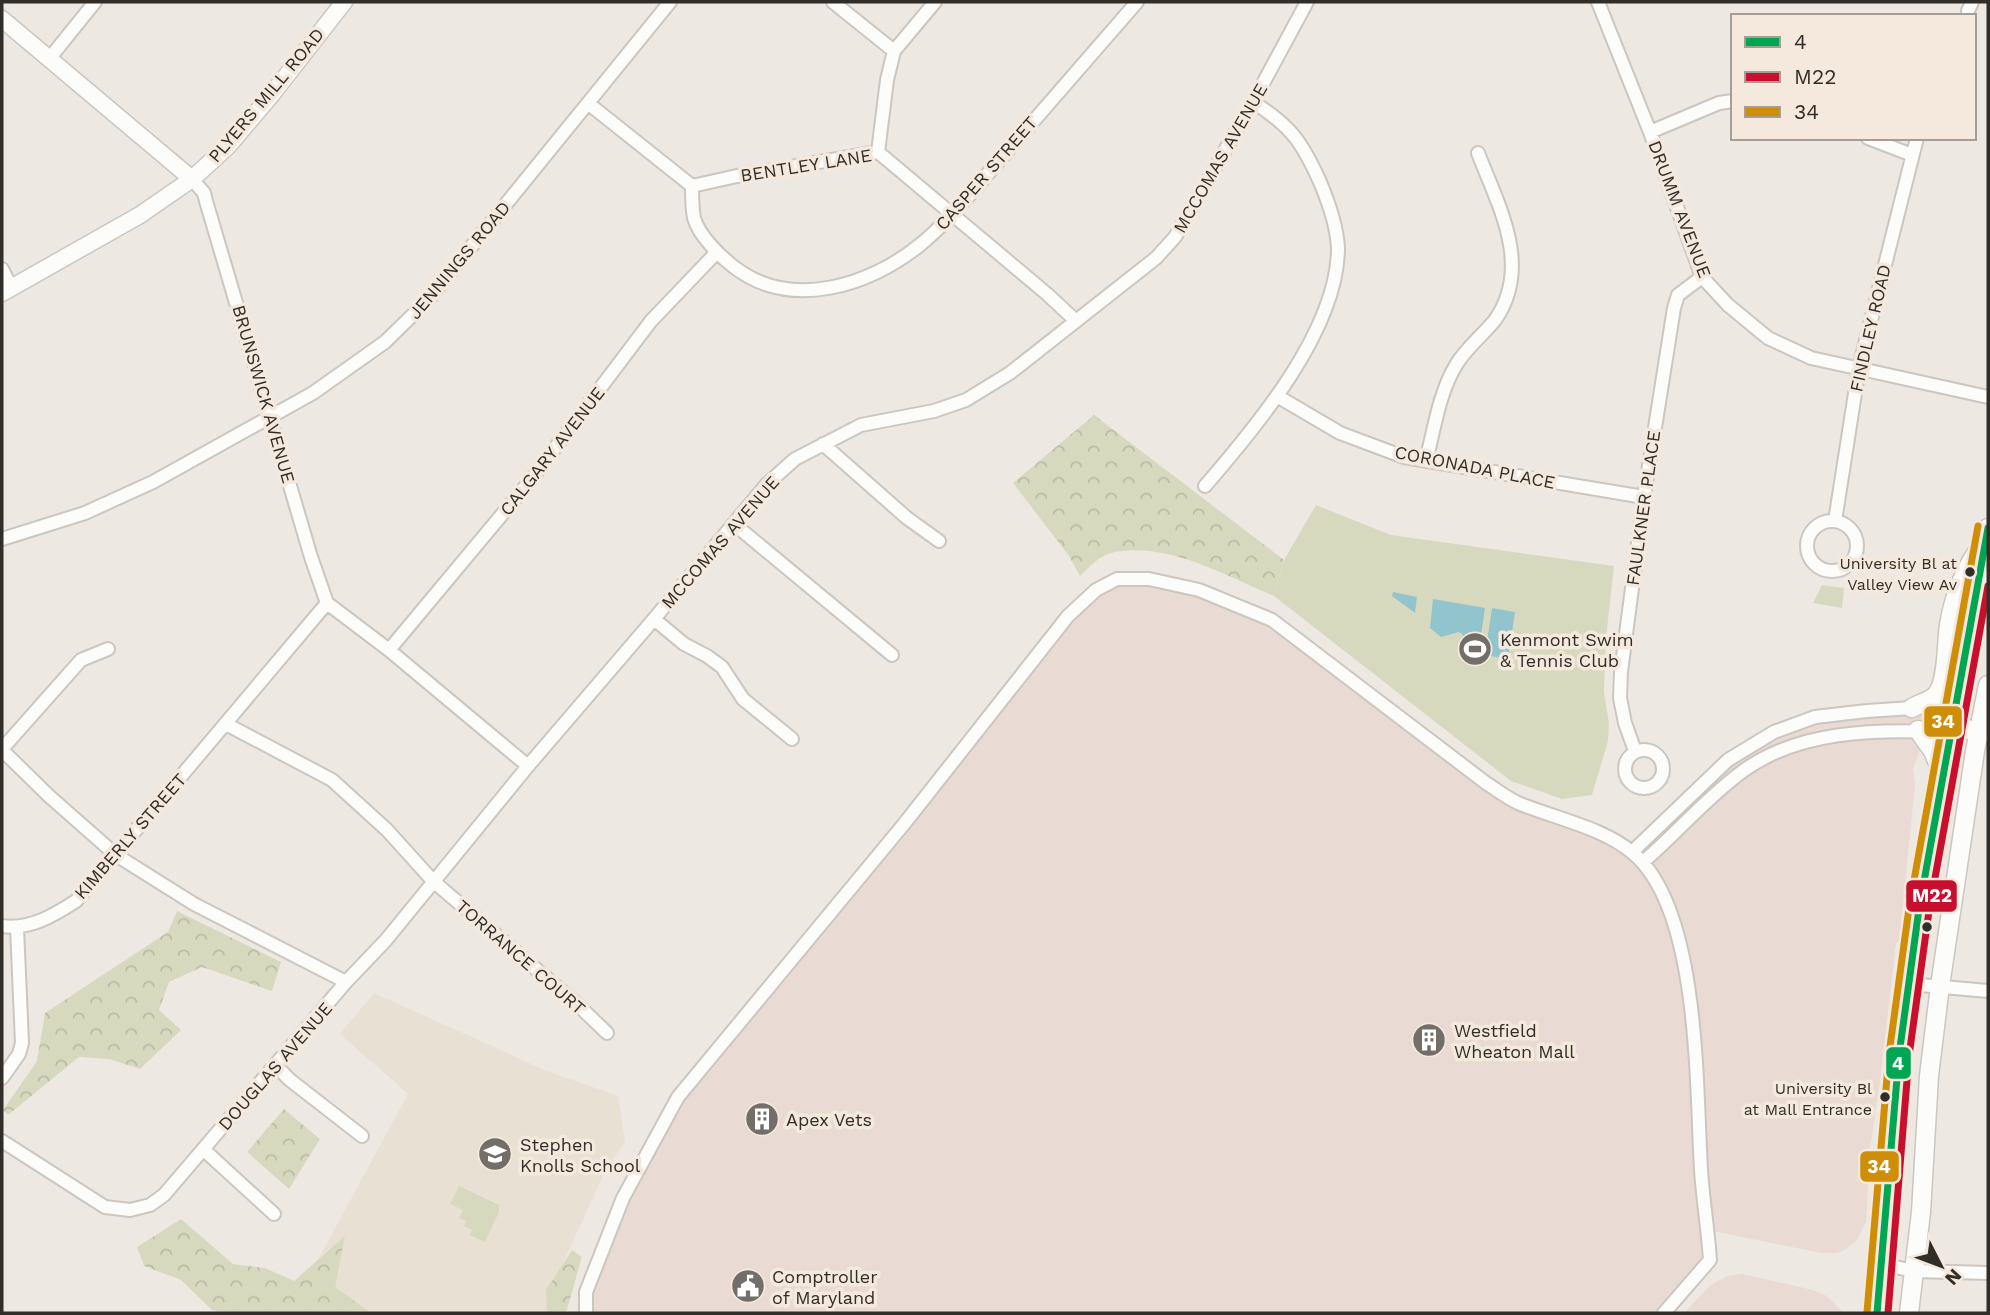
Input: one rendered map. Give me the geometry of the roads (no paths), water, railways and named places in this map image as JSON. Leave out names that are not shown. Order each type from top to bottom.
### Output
[{"type":"main road","points":[[1912,708],[1936,695],[1943,680],[1949,622],[1960,586],[1987,534]]},
{"type":"main road","points":[[1877,1313],[1884,1207],[1909,984],[1942,774],[1987,534]]},
{"type":"main road","points":[[1909,1313],[1921,1212],[1929,1076],[1940,985],[1984,734],[1988,685]]},
{"type":"main road","points":[[1918,730],[1933,751],[1942,774]]},
{"type":"street","points":[[49,58],[95,2]]},
{"type":"street","name":"PLYERS MILL ROAD","points":[[6,290],[140,215],[172,205],[188,182],[228,146],[344,2]]},
{"type":"street","name":"JENNINGS ROAD","points":[[2,539],[85,513],[142,487],[313,393],[385,342],[419,309],[670,2]]},
{"type":"street","points":[[833,2],[894,51]]},
{"type":"street","points":[[878,152],[887,80],[894,51],[935,2]]},
{"type":"street","name":"CASPER STREET","points":[[692,186],[694,220],[716,253],[743,274],[767,285],[788,290],[818,290],[853,282],[919,246],[952,215],[1137,2]]},
{"type":"street","name":"MCCOMAS AVENUE","points":[[346,982],[386,940],[528,766],[767,484],[795,459],[861,425],[934,411],[966,400],[1010,373],[1156,258],[1175,237],[1307,2]]},
{"type":"street","name":"DRUMM AVENUE","points":[[1598,2],[1650,132],[1702,277],[1728,305],[1768,338],[1811,358],[1988,397]]},
{"type":"street","name":"BRUNSWICK AVENUE","points":[[2,19],[188,182],[204,192],[311,557],[327,603]]},
{"type":"street","points":[[1650,132],[1719,103],[1731,101]]},
{"type":"street","points":[[1205,486],[1240,446],[1277,396],[1317,328],[1334,283],[1338,246],[1327,198],[1306,152],[1281,120],[1253,102]]},
{"type":"street","points":[[589,104],[692,186]]},
{"type":"street","points":[[1873,140],[1912,155]]},
{"type":"street","name":"FINDLEY ROAD","points":[[1835,521],[1859,368],[1916,140]]},
{"type":"street","name":"BENTLEY LANE","points":[[692,186],[878,152],[1076,321]]},
{"type":"street","points":[[1426,461],[1451,375],[1457,363],[1496,318],[1510,289],[1513,262],[1510,236],[1478,153]]},
{"type":"street","name":"CALGARY AVENUE","points":[[389,650],[530,481],[651,321],[716,253]]},
{"type":"street","points":[[2,269],[6,290]]},
{"type":"street","name":"FAULKNER PLACE","points":[[1635,751],[1620,698],[1626,619],[1674,308],[1678,295],[1702,277]]},
{"type":"street","name":"CORONADA PLACE","points":[[1277,396],[1340,433],[1404,457],[1644,497]]},
{"type":"street","points":[[823,444],[907,518],[939,541]]},
{"type":"street","points":[[1835,521],[1849,528],[1854,534],[1856,551],[1847,565],[1832,571],[1817,566],[1811,560],[1807,545],[1812,530],[1818,525],[1835,521]]},
{"type":"street","points":[[734,524],[892,655]]},
{"type":"street","points":[[586,1313],[586,1292],[623,1198],[678,1097],[905,824],[1068,616],[1096,590],[1117,579],[1149,579],[1199,590],[1272,620],[1486,783],[1515,802],[1589,829],[1632,852],[1643,862],[1662,892],[1677,930],[1687,977],[1710,1260],[1664,1313]]},
{"type":"street","points":[[327,603],[389,650],[528,766]]},
{"type":"street","name":"KIMBERLY STREET","points":[[17,928],[51,917],[76,901],[327,603]]},
{"type":"street","points":[[654,619],[684,644],[722,667],[743,699],[792,740]]},
{"type":"street","points":[[108,649],[81,660],[2,750],[116,855],[194,904],[346,982]]},
{"type":"street","points":[[1632,852],[1728,760],[1774,732],[1815,718],[1927,707],[1940,710],[1951,725]]},
{"type":"street","name":"TORRANCE COURT","points":[[226,724],[332,780],[387,830],[433,881],[607,1033]]},
{"type":"street","points":[[1643,862],[1744,770],[1776,753],[1813,740],[1859,733],[1918,730],[1951,725],[1984,734]]},
{"type":"street","points":[[2,926],[17,928],[22,1043],[19,1054],[2,1078]]},
{"type":"street","name":"DOUGLAS AVENUE","points":[[2,1141],[105,1207],[130,1210],[150,1205],[164,1195],[346,982]]},
{"type":"street","points":[[1909,984],[1988,991]]},
{"type":"street","points":[[275,1065],[290,1080],[362,1136]]},
{"type":"street","points":[[203,1149],[274,1213]]},
{"type":"street","points":[[1881,1264],[1914,1271],[1988,1273]]},
{"type":"water","points":[[1393,592],[1417,597],[1415,613],[1392,596]]},
{"type":"water","points":[[1433,599],[1485,608],[1478,656],[1461,654],[1461,633],[1441,637],[1430,628]]},
{"type":"water","points":[[1492,608],[1515,612],[1508,659],[1485,655]]},
{"type":"place","name":"University Bl at Valley View Av","points":[[1970,572]]},
{"type":"place","name":"Kenmont Swim & Tennis Club","points":[[1475,649]]},
{"type":"place","name":"Westfield Wheaton Mall","points":[[1429,1040]]},
{"type":"place","name":"University Bl at Mall Entrance","points":[[1885,1097]]},
{"type":"place","name":"Apex Vets","points":[[762,1119]]},
{"type":"place","name":"Stephen Knolls School","points":[[495,1154]]},
{"type":"place","name":"Comptroller of Maryland","points":[[748,1286]]}]
